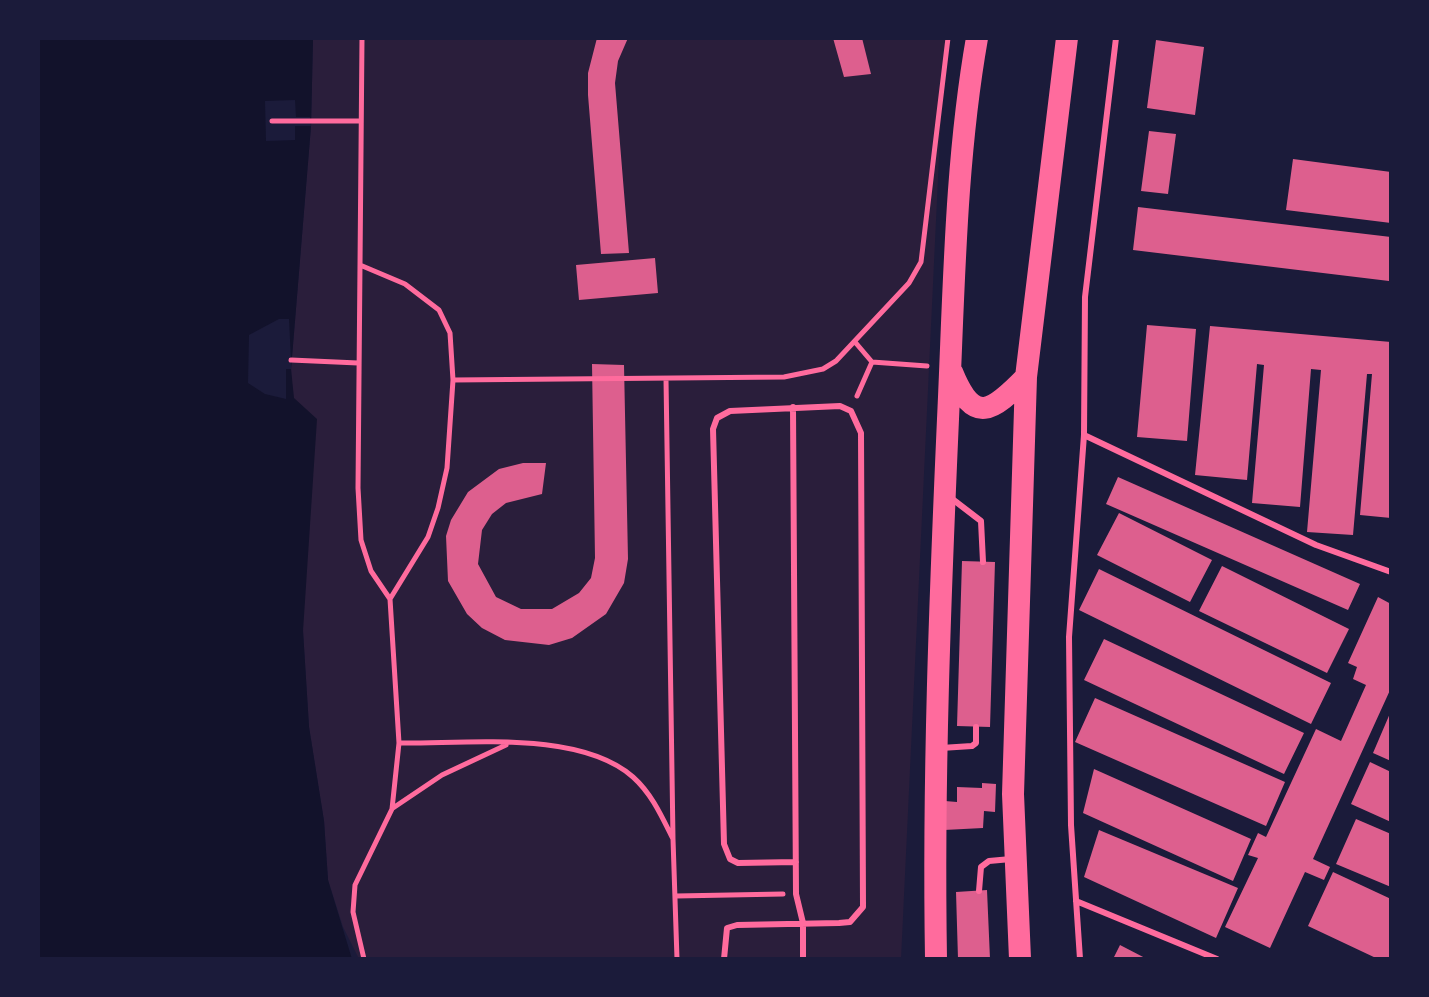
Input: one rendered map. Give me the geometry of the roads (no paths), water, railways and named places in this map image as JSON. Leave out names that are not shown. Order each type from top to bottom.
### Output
[{"type":"highway","points":[[936,959],[935,747],[945,494],[968,88],[977,38]]},
{"type":"highway","points":[[1020,959],[1013,794],[1026,377],[1067,38]]},
{"type":"highway","points":[[951,367],[962,397],[973,407],[986,409],[1000,402],[1026,377]]},
{"type":"lane","points":[[1080,959],[1071,825],[1069,637],[1084,435],[1085,297],[1116,38]]},
{"type":"lane","points":[[724,959],[727,928],[737,925],[850,922],[863,907],[861,433],[851,411],[840,406],[730,411],[717,418],[713,429],[724,844],[730,859],[738,863],[796,862]]},
{"type":"lane","points":[[793,407],[796,894],[803,923],[803,959]]},
{"type":"lane","points":[[1084,435],[1316,545],[1391,572]]},
{"type":"lane","points":[[945,494],[981,521],[983,562]]},
{"type":"lane","points":[[935,747],[972,746],[976,743],[976,727]]},
{"type":"lane","points":[[979,891],[978,873],[984,864],[1016,859]]},
{"type":"lane","points":[[1076,901],[1217,959]]}]
